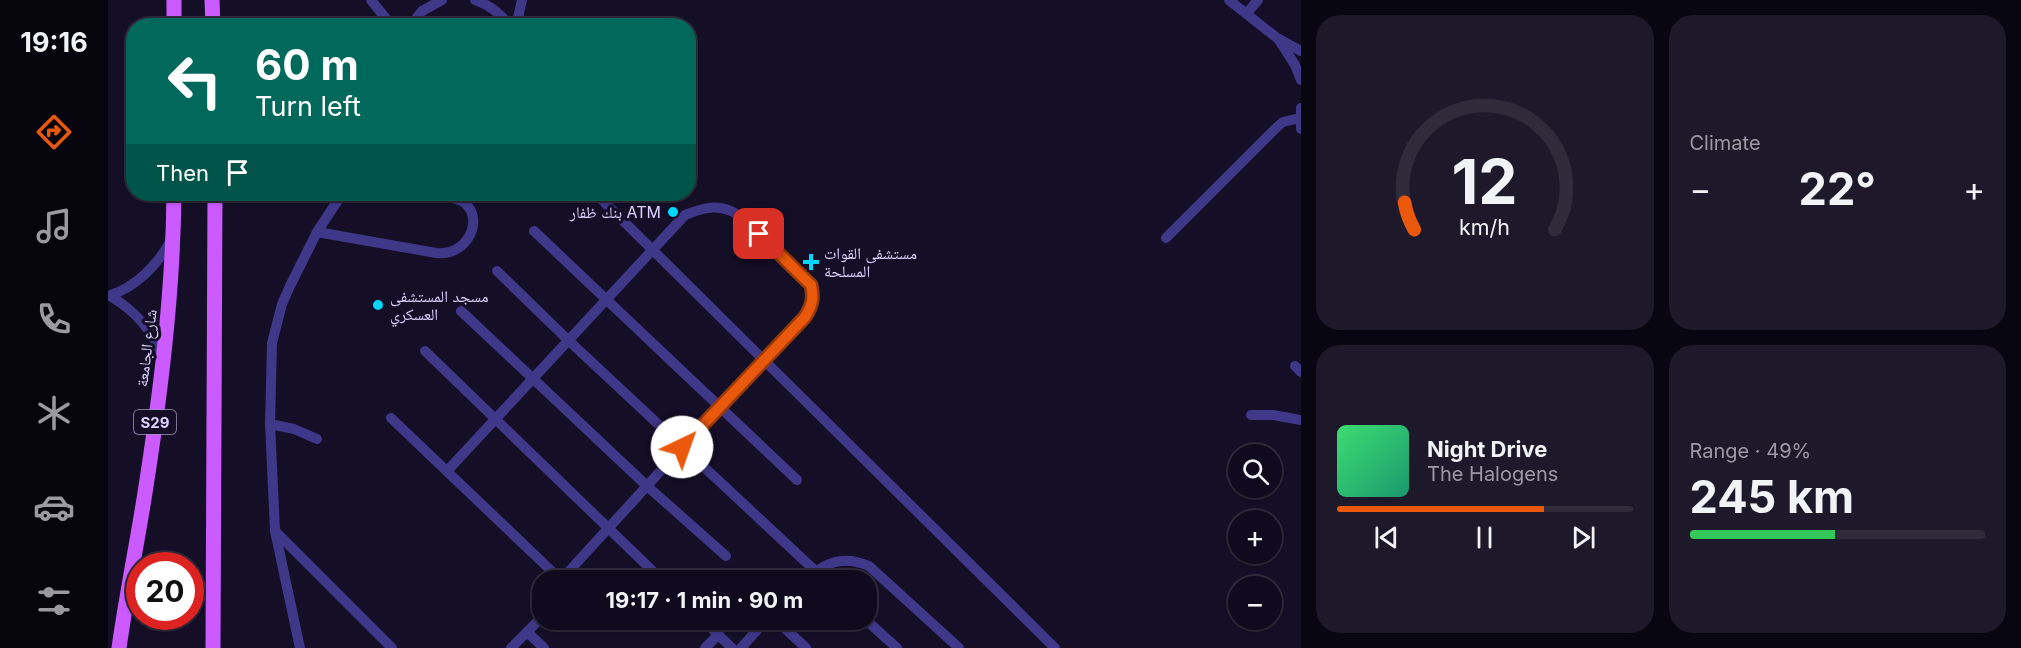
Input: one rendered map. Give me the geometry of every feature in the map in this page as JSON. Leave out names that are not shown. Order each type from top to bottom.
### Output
[{"type":"main road","points":[[174,0],[174,18]]},
{"type":"main road","points":[[212,0],[213,18]]},
{"type":"main road","name":"شارع الجامعة","points":[[119,648],[144,499],[163,357],[174,234],[174,201]]},
{"type":"main road","points":[[213,648],[215,201]]},
{"type":"lane","points":[[371,0],[386,18]]},
{"type":"lane","points":[[379,10],[389,0]]},
{"type":"lane","points":[[417,18],[422,11],[442,0]]},
{"type":"lane","points":[[480,2],[501,0]]},
{"type":"lane","points":[[518,18],[522,0]]},
{"type":"lane","points":[[1247,13],[1258,0]]},
{"type":"lane","points":[[1233,1],[1277,38],[1287,50],[1301,80]]},
{"type":"lane","points":[[480,2],[500,13],[504,18]]},
{"type":"lane","points":[[1277,38],[1301,51]]},
{"type":"lane","points":[[1166,238],[1276,127],[1283,122],[1300,118]]},
{"type":"lane","points":[[300,648],[275,531],[270,424],[270,363],[276,323],[290,286],[317,232],[337,201]]},
{"type":"lane","points":[[317,232],[445,254],[462,248],[467,241],[472,224],[470,209],[460,201]]},
{"type":"lane","points":[[603,201],[1055,648]]},
{"type":"lane","points":[[448,470],[685,215],[700,208],[716,207],[739,216],[811,285],[812,305],[805,317],[570,570]]},
{"type":"lane","points":[[534,231],[797,480]]},
{"type":"lane","points":[[163,357],[148,328],[130,310],[109,296],[148,272],[167,248],[174,234]]},
{"type":"lane","points":[[497,271],[813,570]]},
{"type":"lane","points":[[461,311],[646,486],[726,556]]},
{"type":"lane","points":[[425,351],[652,570]]},
{"type":"lane","points":[[1251,415],[1272,415],[1301,420]]},
{"type":"lane","points":[[391,418],[551,570]]},
{"type":"lane","points":[[270,424],[294,429],[317,439]]},
{"type":"lane","points":[[275,531],[392,648]]},
{"type":"lane","points":[[818,570],[830,563],[855,560],[872,570]]},
{"type":"lane","points":[[877,574],[959,648]]},
{"type":"lane","points":[[512,648],[532,627]]},
{"type":"lane","points":[[714,630],[732,648]]},
{"type":"lane","points":[[741,648],[757,630]]},
{"type":"lane","points":[[787,630],[806,648]]},
{"type":"lane","points":[[877,630],[897,648]]},
{"type":"lane","points":[[527,632],[544,648]]},
{"type":"lane","points":[[705,648],[719,634]]},
{"type":"place","name":"بنك ظفار ATM","points":[[673,212]]},
{"type":"place","name":"مستشفى القوات المسلحة","points":[[811,262]]},
{"type":"place","name":"مسجد المستشفى العسكري","points":[[378,305]]},
{"type":"route","points":[[682,447],[805,317],[812,305],[811,285],[759,234]]}]
